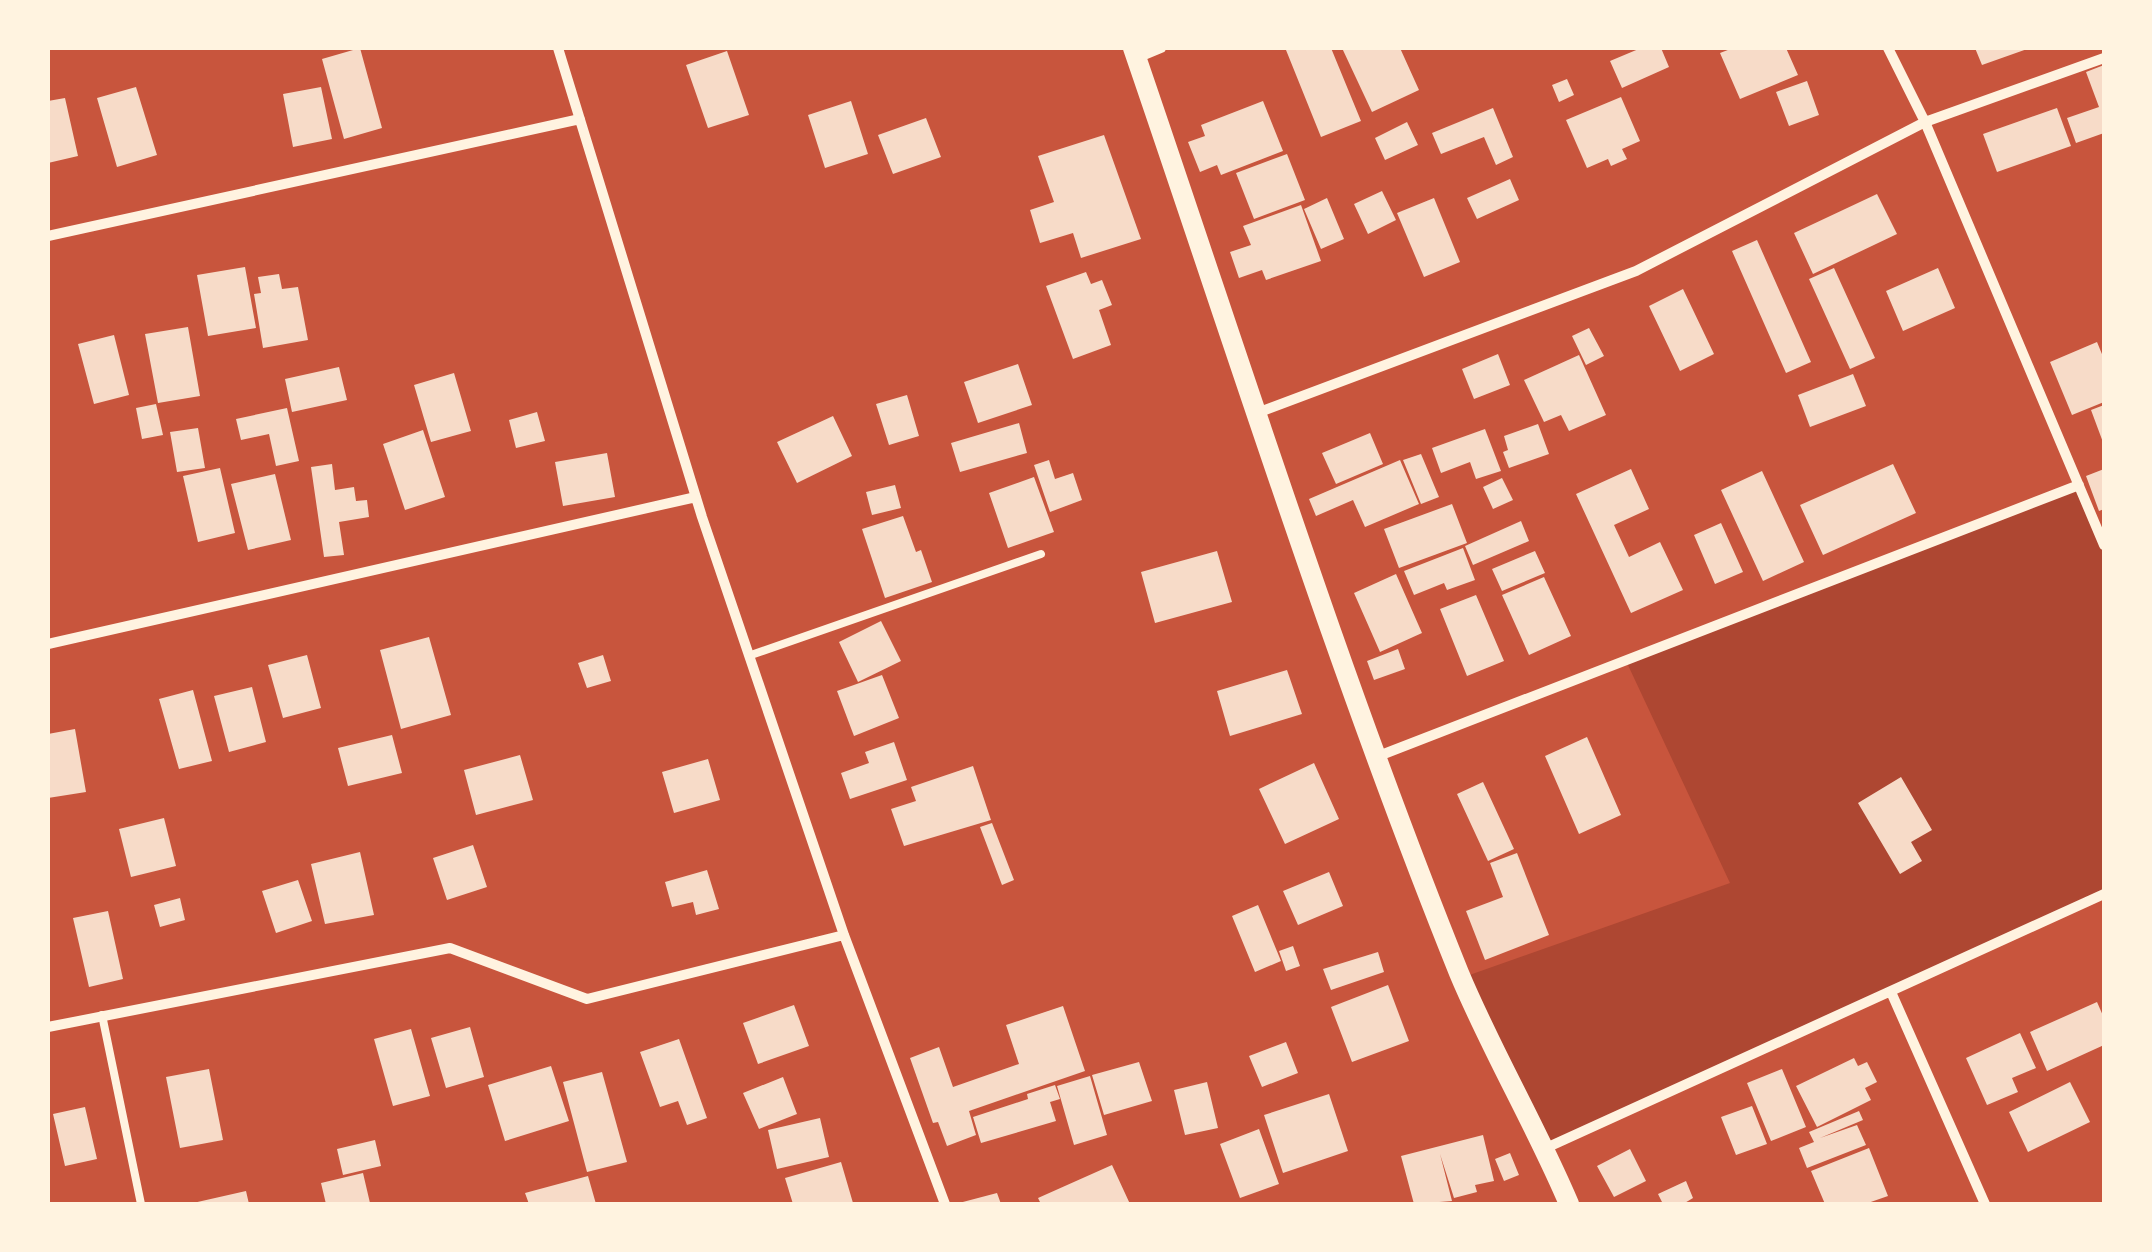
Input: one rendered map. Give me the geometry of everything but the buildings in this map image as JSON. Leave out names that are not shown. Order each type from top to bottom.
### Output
[{"type":"main road","points":[[1134,53],[1375,757],[1462,978],[1570,1204]]},
{"type":"street","points":[[558,48],[696,497],[844,935],[946,1204]]},
{"type":"street","points":[[1134,53],[1160,48]]},
{"type":"street","points":[[1888,48],[1925,122],[2104,545]]},
{"type":"street","points":[[1258,413],[1636,272],[1925,122],[2104,58]]},
{"type":"street","points":[[48,236],[580,119]]},
{"type":"street","points":[[1375,757],[2079,485]]},
{"type":"street","points":[[48,644],[696,497]]},
{"type":"street","points":[[1546,1148],[2104,894]]},
{"type":"street","points":[[48,1027],[450,948],[587,998],[844,935]]},
{"type":"street","points":[[1891,992],[1986,1204]]},
{"type":"lane","points":[[750,655],[1040,554]]},
{"type":"lane","points":[[102,1015],[140,1204]]},
{"type":"shaded area","points":[[2079,485],[2104,545],[2104,894],[1546,1148],[1461,978],[1730,883],[1627,663]]}]
